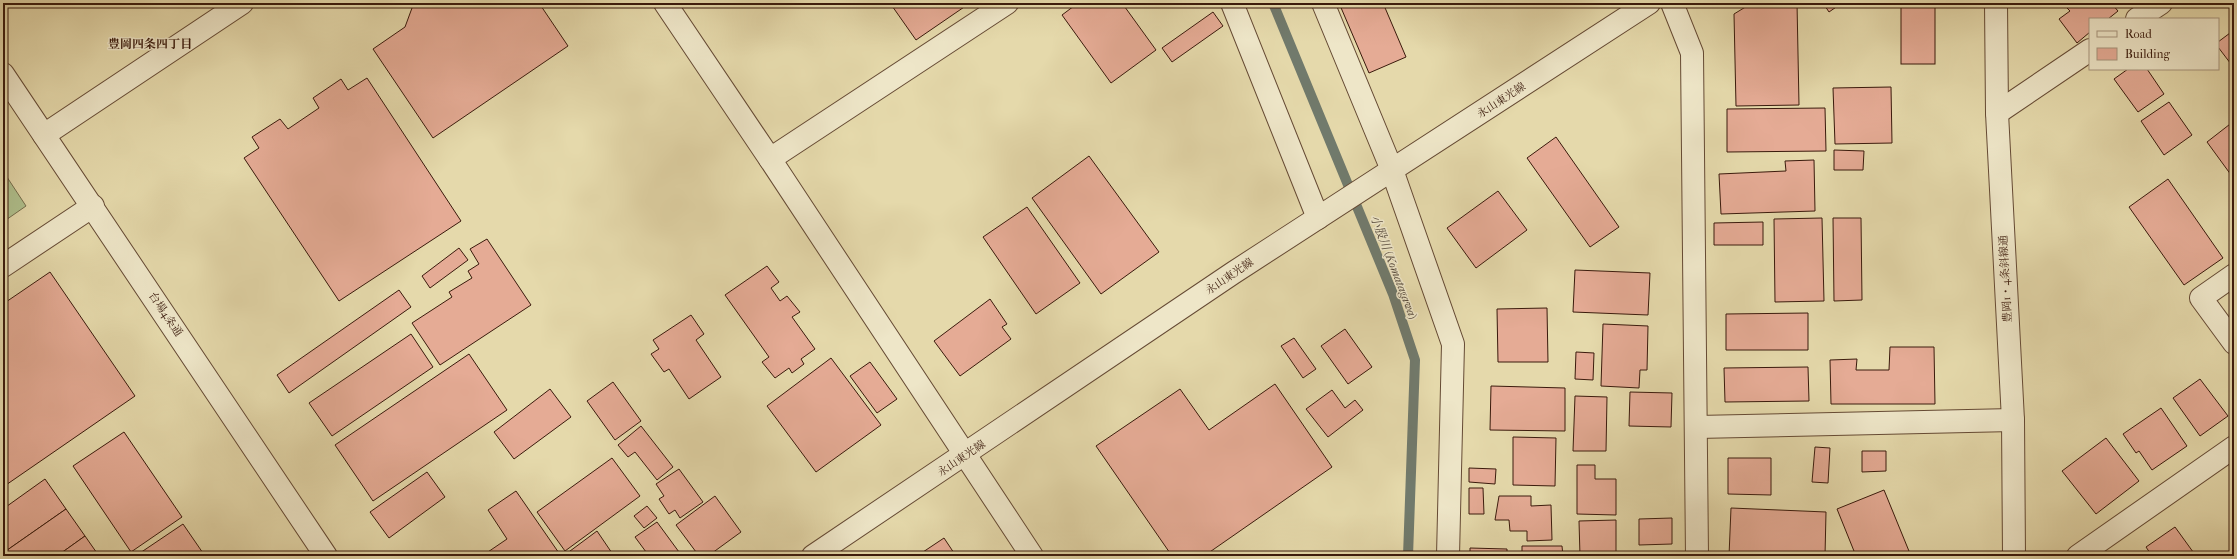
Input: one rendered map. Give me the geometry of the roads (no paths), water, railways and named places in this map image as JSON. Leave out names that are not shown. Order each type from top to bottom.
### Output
[{"type":"street","points":[[44,135],[242,3]]},
{"type":"street","points":[[665,3],[770,159],[1032,556]]},
{"type":"street","points":[[770,159],[1007,3]]},
{"type":"street","points":[[1232,3],[1318,218]]},
{"type":"street","points":[[1323,3],[1385,174],[1454,344],[1448,556]]},
{"type":"street","name":"永山東光線","points":[[814,556],[1233,273],[1649,3]]},
{"type":"street","points":[[1672,3],[1692,54],[1697,427],[1697,556]]},
{"type":"street","name":"豊岡1・4条斜線通","points":[[1996,3],[1997,113],[2013,420],[2014,556]]},
{"type":"street","points":[[2138,18],[2161,3]]},
{"type":"street","points":[[1997,113],[2089,51]]},
{"type":"street","name":"台場4条通","points":[[3,74],[93,206],[326,556]]},
{"type":"street","points":[[3,266],[93,206]]},
{"type":"street","points":[[2234,275],[2201,298],[2234,342]]},
{"type":"street","points":[[1697,427],[2013,420]]},
{"type":"street","points":[[2078,556],[2234,447]]},
{"type":"waterway","name":"小股川 (Komatagawa)","points":[[1273,3],[1393,294],[1415,360],[1408,556]]},
{"type":"district","name":"豊岡四条四丁目","points":[[150,44]]}]
